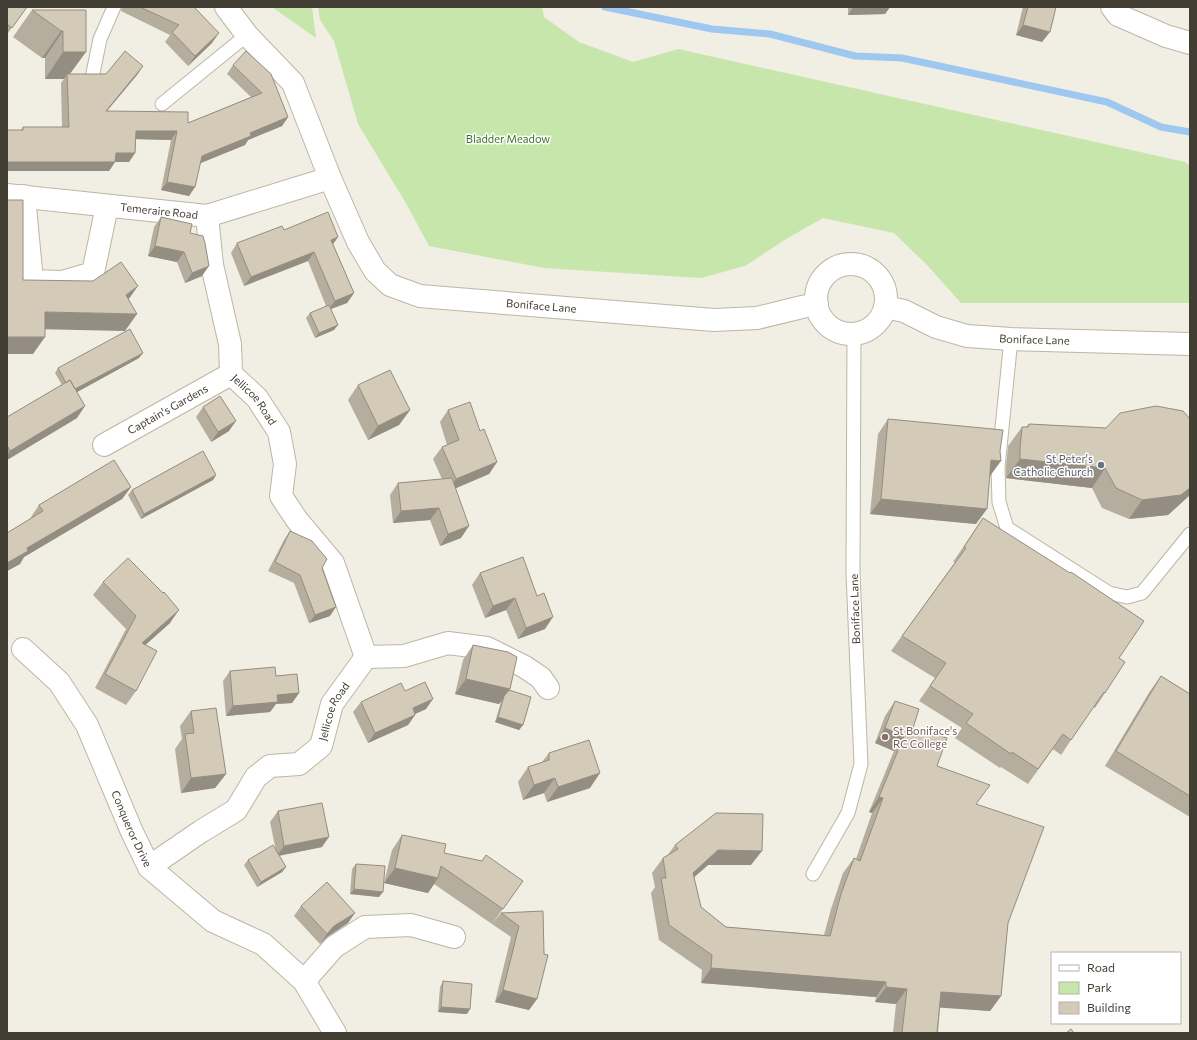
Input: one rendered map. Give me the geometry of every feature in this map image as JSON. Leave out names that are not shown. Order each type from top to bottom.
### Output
[{"type":"street","name":"Boniface Lane","points":[[226,7],[247,35],[293,82],[330,178],[358,242],[375,271],[390,286],[420,296],[714,320],[757,318],[817,304]]},
{"type":"street","points":[[1112,7],[1118,15],[1166,36],[1190,43]]},
{"type":"street","name":"Temeraire Road","points":[[15,196],[207,216],[330,178]]},
{"type":"street","points":[[15,196],[32,281],[62,282],[93,274],[107,206]]},
{"type":"street","name":"Jellicoe Road","points":[[149,867],[200,832],[236,810],[256,777],[270,766],[299,764],[321,746],[332,704],[366,657],[333,563],[297,520],[281,496],[285,464],[279,432],[257,398],[231,374],[230,344],[212,265],[207,216]]},
{"type":"street","points":[[857,264],[867,267],[878,276],[885,288],[886,298],[882,316],[876,323],[860,333],[850,334],[840,332],[832,328],[824,321],[817,304],[816,295],[819,286],[824,277],[838,266],[857,264]]},
{"type":"street","name":"Boniface Lane","points":[[885,307],[904,311],[936,327],[967,336],[1011,339],[1190,344]]},
{"type":"street","name":"Captain's Gardens","points":[[104,445],[231,374]]},
{"type":"street","points":[[366,657],[404,656],[448,643],[487,648],[525,667],[541,678],[548,688]]},
{"type":"street","name":"Conqueror Drive","points":[[23,649],[59,682],[87,725],[132,832],[149,867],[212,921],[263,944],[304,980],[335,1033]]},
{"type":"street","points":[[304,980],[334,947],[366,927],[411,925],[454,937]]},
{"type":"lane","points":[[93,73],[100,39],[114,7]]},
{"type":"lane","points":[[162,104],[247,35]]},
{"type":"lane","name":"Boniface Lane","points":[[813,874],[848,813],[861,764],[853,574],[854,333]]},
{"type":"lane","points":[[1011,339],[998,467],[999,502],[1007,528],[1109,594],[1127,597],[1142,594],[1190,534]]},
{"type":"green space","points":[[272,7],[312,7],[316,38]]},
{"type":"green space","name":"Bladder Meadow","points":[[318,7],[542,7],[544,17],[579,42],[633,62],[678,49],[1185,162],[1190,166],[1190,303],[961,303],[927,265],[894,233],[823,218],[786,239],[745,266],[701,278],[544,268],[429,246],[407,205],[358,124],[334,41],[320,20]]},
{"type":"building","points":[[7,7],[27,7],[12,28],[7,24]]},
{"type":"building","points":[[140,7],[194,7],[219,33],[195,56],[172,32],[179,25]]},
{"type":"building","points":[[1028,7],[1056,7],[1050,32],[1023,25]]},
{"type":"building","points":[[32,10],[86,10],[86,52],[63,52],[63,31]]},
{"type":"building","points":[[125,51],[143,66],[106,111],[188,112],[188,123],[262,93],[233,65],[246,51],[271,74],[288,117],[250,133],[251,136],[202,156],[195,187],[167,182],[177,131],[136,131],[135,153],[116,153],[115,162],[7,162],[7,130],[23,130],[23,127],[69,127],[67,74],[106,74]]},
{"type":"building","points":[[7,200],[23,200],[23,280],[93,281],[121,262],[138,286],[126,295],[137,314],[45,312],[45,337],[7,337]]},
{"type":"building","points":[[328,212],[338,237],[331,240],[354,293],[335,301],[314,252],[251,277],[237,243],[282,226],[284,230]]},
{"type":"building","points":[[161,217],[192,224],[190,233],[203,236],[209,266],[192,273],[184,252],[155,246]]},
{"type":"building","points":[[329,305],[338,325],[319,333],[310,313]]},
{"type":"building","points":[[130,329],[143,353],[75,389],[70,380],[66,383],[58,368]]},
{"type":"building","points":[[390,370],[410,410],[378,426],[358,385]]},
{"type":"building","points":[[70,380],[85,406],[10,451],[7,445],[7,417]]},
{"type":"building","points":[[220,396],[236,421],[218,432],[203,407]]},
{"type":"building","points":[[470,402],[480,431],[484,429],[497,462],[456,479],[442,447],[459,440],[448,410]]},
{"type":"building","name":"St Peter's Catholic Church","points":[[1156,406],[1183,411],[1190,419],[1190,488],[1181,495],[1142,500],[1116,488],[1105,468],[1020,459],[1022,427],[1028,427],[1029,424],[1106,428],[1120,413]]},
{"type":"building","points":[[888,419],[1003,430],[1000,451],[1001,461],[991,460],[987,509],[881,499]]},
{"type":"building","points":[[203,451],[216,475],[144,514],[132,490]]},
{"type":"building","points":[[114,460],[131,487],[27,548],[28,551],[7,563],[7,533],[43,511],[39,505]]},
{"type":"building","points":[[452,478],[469,526],[448,534],[439,508],[401,511],[398,483]]},
{"type":"building","points":[[983,518],[1070,573],[1071,572],[1144,621],[1119,658],[1125,662],[1105,693],[1104,692],[1071,740],[1063,734],[1038,769],[1012,752],[1011,754],[966,723],[973,714],[930,686],[946,663],[902,636],[966,548],[964,547]]},
{"type":"building","points":[[290,531],[312,541],[327,559],[322,568],[336,607],[315,615],[300,575],[275,562]]},
{"type":"building","points":[[523,557],[537,596],[544,593],[553,617],[526,628],[515,598],[493,606],[480,573]]},
{"type":"building","points":[[128,558],[163,593],[164,592],[179,610],[142,643],[157,651],[136,691],[105,674],[136,616],[103,582]]},
{"type":"building","points":[[473,645],[508,652],[517,657],[510,689],[466,679]]},
{"type":"building","points":[[275,667],[276,676],[297,674],[299,693],[277,695],[278,702],[233,706],[230,671]]},
{"type":"building","points":[[1161,676],[1190,694],[1190,796],[1116,751]]},
{"type":"building","points":[[425,682],[433,699],[413,708],[415,715],[375,733],[361,702],[401,683],[405,691]]},
{"type":"building","points":[[509,690],[531,697],[523,725],[498,717],[504,696]]},
{"type":"building","points":[[895,701],[919,709],[913,728],[947,738],[937,766],[990,785],[976,804],[1044,827],[1008,923],[1001,996],[941,992],[937,1033],[902,1033],[907,989],[886,987],[886,982],[711,968],[712,955],[669,925],[661,878],[666,878],[663,858],[678,849],[675,845],[716,813],[763,814],[762,851],[718,850],[693,873],[701,907],[726,927],[830,936],[841,894],[854,858],[860,861],[883,798],[879,797],[904,736],[885,728]]},
{"type":"building","points":[[216,708],[226,774],[191,778],[185,734],[194,733],[191,711]]},
{"type":"building","points":[[589,740],[600,773],[558,787],[555,778],[534,785],[528,767],[549,760],[549,753]]},
{"type":"building","points":[[322,803],[329,837],[284,846],[278,811]]},
{"type":"building","points":[[402,835],[446,844],[444,853],[482,861],[486,855],[523,881],[503,909],[441,866],[438,878],[395,868]]},
{"type":"building","points":[[273,845],[286,867],[261,882],[248,860]]},
{"type":"building","points":[[356,864],[385,866],[383,892],[354,889]]},
{"type":"building","points":[[327,882],[355,913],[334,926],[327,934],[301,906]]},
{"type":"building","points":[[543,911],[544,954],[548,955],[537,999],[503,990],[519,926],[501,913]]},
{"type":"building","points":[[443,981],[472,984],[470,1009],[441,1007]]},
{"type":"building","points":[[1071,1029],[1074,1033],[1066,1033]]},
{"type":"waterway","points":[[605,7],[712,29],[770,34],[855,56],[902,58],[1107,102],[1161,127],[1190,132]]},
{"type":"place","name":"St Peter's Catholic Church","points":[[1101,465]]},
{"type":"place","name":"St Boniface's RC College","points":[[885,737]]}]
